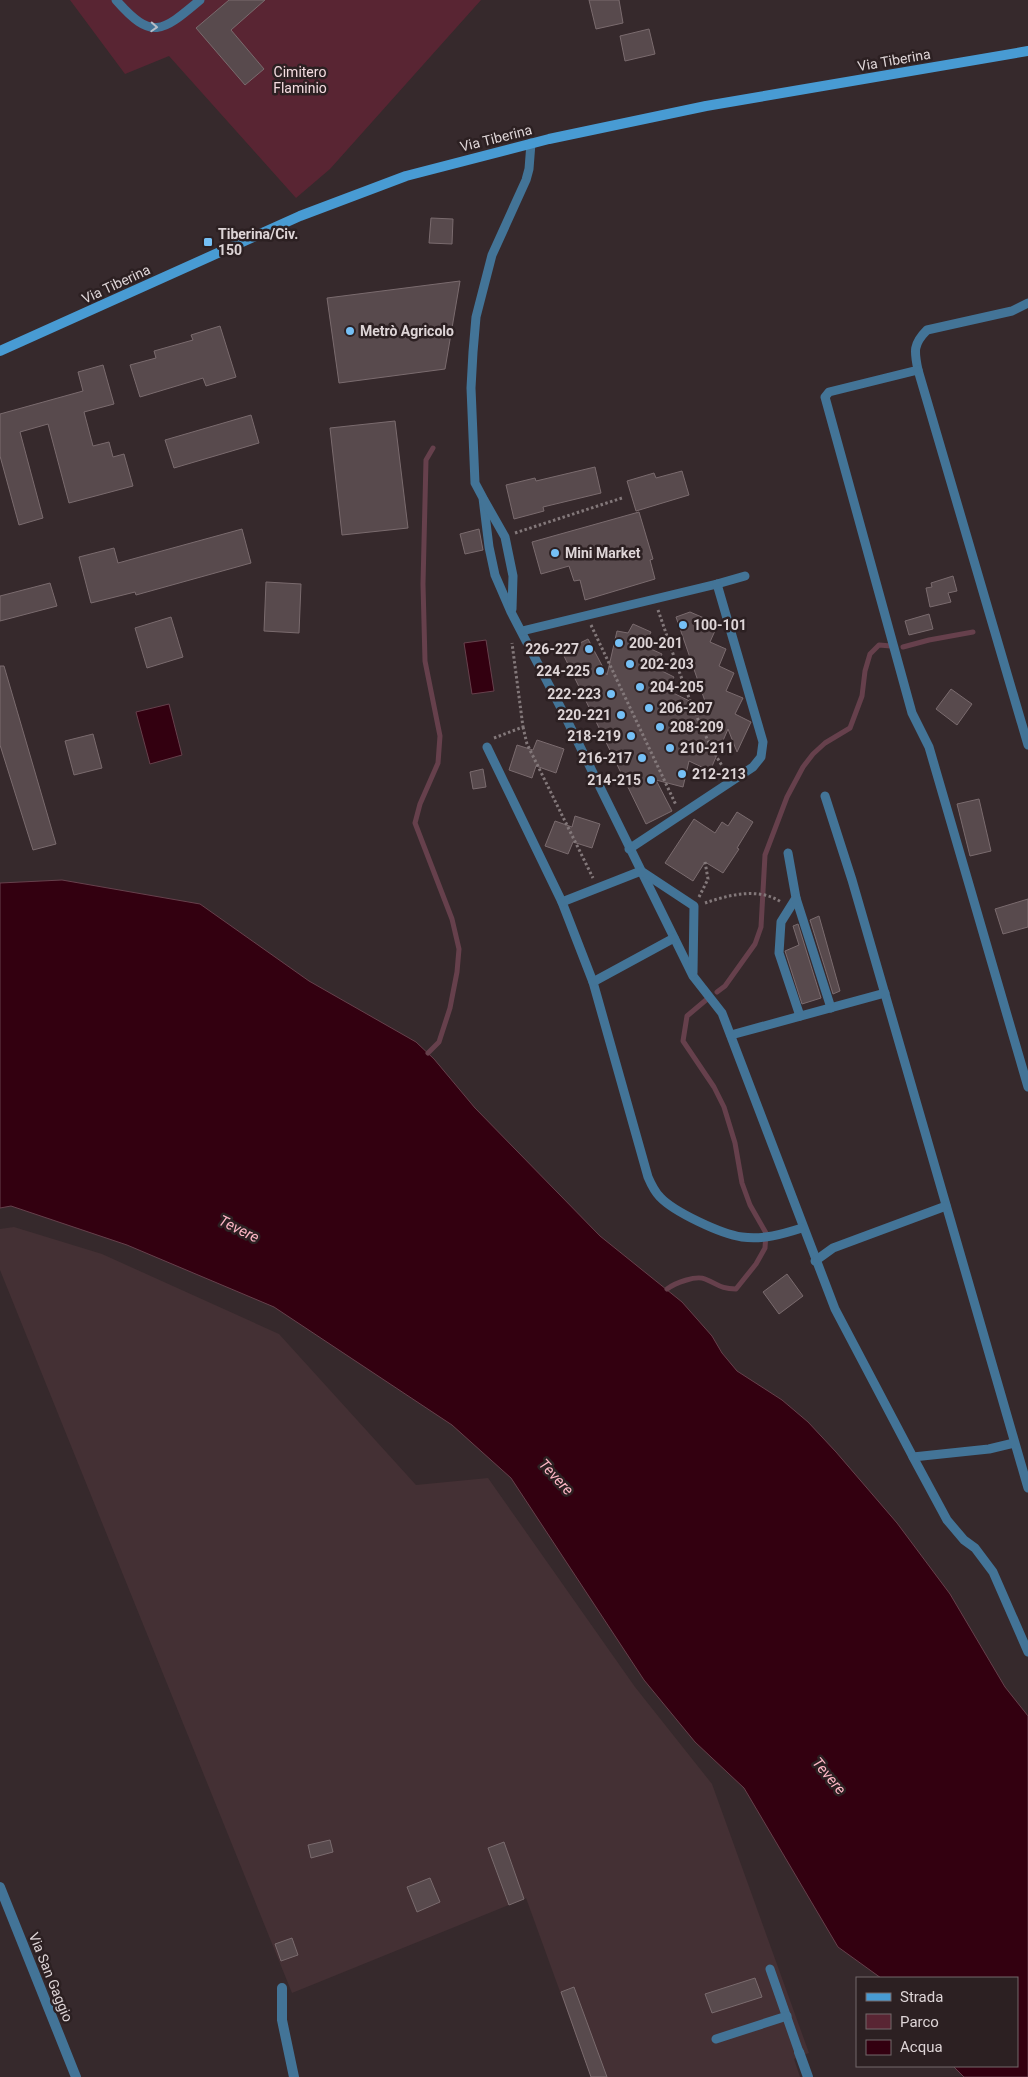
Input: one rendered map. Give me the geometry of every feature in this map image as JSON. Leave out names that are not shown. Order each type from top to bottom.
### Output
[{"type":"main road","name":"Via Tiberina","points":[[0,351],[284,223],[406,176],[531,143],[706,106],[1028,51]]},
{"type":"street","name":"Via San Gaggio","points":[[0,1887],[76,2077]]},
{"type":"street","points":[[282,1988],[282,2020],[294,2077]]},
{"type":"street","points":[[799,2052],[808,2077]]},
{"type":"lane","points":[[116,0],[138,22],[153,28],[168,25],[200,0]]},
{"type":"lane","points":[[512,612],[513,576],[505,537],[476,483],[470,388],[476,317],[492,254],[526,180],[529,170],[531,143]]},
{"type":"lane","points":[[1028,303],[1012,312],[927,330],[917,340],[915,357],[1028,745]]},
{"type":"lane","points":[[918,370],[829,392],[825,397],[912,713],[929,747],[1028,1087]]},
{"type":"lane","points":[[483,498],[489,547],[496,575],[512,612],[693,976],[722,1013],[834,1310],[947,1520],[964,1540],[975,1548],[993,1572],[1028,1652]]},
{"type":"lane","points":[[522,631],[654,600],[744,576]]},
{"type":"lane","points":[[629,849],[752,767],[761,757],[763,742],[717,584]]},
{"type":"lane","points":[[487,747],[562,902],[593,982],[648,1177],[655,1191],[661,1198],[697,1220],[720,1231],[742,1237],[761,1238],[781,1235],[802,1228]]},
{"type":"lane","points":[[825,796],[852,880],[1028,1488]]},
{"type":"lane","points":[[788,853],[796,898],[831,1008]]},
{"type":"lane","points":[[562,902],[624,880],[641,871]]},
{"type":"lane","points":[[641,871],[694,906],[693,976]]},
{"type":"lane","points":[[796,898],[782,922],[778,953],[800,1016]]},
{"type":"lane","points":[[593,982],[674,938]]},
{"type":"lane","points":[[730,1035],[885,993]]},
{"type":"lane","points":[[815,1261],[833,1248],[946,1206]]},
{"type":"lane","points":[[913,1457],[989,1449],[1014,1443]]},
{"type":"lane","points":[[770,1969],[799,2052]]},
{"type":"lane","points":[[716,2039],[787,2016]]},
{"type":"path","points":[[505,537],[622,498]]},
{"type":"path","points":[[654,600],[684,685],[712,750],[731,781]]},
{"type":"path","points":[[588,616],[597,640],[681,815]]},
{"type":"path","points":[[512,638],[523,727],[528,744],[597,888]]},
{"type":"path","points":[[487,747],[495,737],[523,727]]},
{"type":"path","points":[[694,906],[708,879],[705,862]]},
{"type":"path","points":[[694,906],[732,894],[753,894],[776,899]]},
{"type":"shaded area","points":[[14,1227],[102,1254],[279,1334],[416,1485],[488,1478],[635,1687],[712,1784],[809,2053],[794,2059],[800,2077],[591,2077],[526,1898],[292,1993],[0,1270],[0,1229]]},
{"type":"green space","name":"Cimitero Flaminio","points":[[70,0],[481,0],[330,169],[296,198],[169,56],[125,74]]},
{"type":"water","points":[[486,640],[494,691],[472,694],[464,643]]},
{"type":"water","points":[[169,704],[182,755],[150,764],[136,712]]},
{"type":"water","name":"Tevere","points":[[62,880],[200,904],[309,981],[416,1042],[434,1059],[475,1108],[600,1236],[682,1302],[712,1336],[722,1353],[737,1371],[782,1400],[808,1422],[836,1452],[897,1523],[950,1594],[1005,1687],[1028,1716],[1028,2077],[964,2077],[954,2067],[1018,2067],[1018,1977],[880,1977],[838,1947],[744,1788],[695,1742],[644,1680],[511,1478],[452,1425],[274,1307],[127,1245],[11,1206],[0,1208],[0,883]]},
{"type":"building","points":[[229,0],[265,0],[231,30],[264,69],[245,85],[196,28]]},
{"type":"building","points":[[589,0],[619,0],[623,23],[596,29]]},
{"type":"building","points":[[649,29],[655,54],[625,61],[620,36]]},
{"type":"building","points":[[431,218],[453,219],[452,244],[429,243]]},
{"type":"building","points":[[460,281],[445,369],[339,383],[327,298]]},
{"type":"building","points":[[220,326],[236,377],[206,386],[203,378],[140,397],[130,365],[156,358],[154,351],[193,340],[191,335]]},
{"type":"building","points":[[103,365],[114,404],[84,412],[93,446],[109,442],[113,457],[124,454],[133,486],[69,503],[48,424],[20,432],[43,518],[19,525],[0,456],[0,414],[83,391],[78,372]]},
{"type":"building","points":[[251,415],[259,443],[174,468],[165,440]]},
{"type":"building","points":[[395,421],[408,528],[342,535],[330,428]]},
{"type":"building","points":[[595,467],[601,493],[543,507],[544,511],[514,519],[506,485],[535,478],[536,481]]},
{"type":"building","points":[[682,471],[689,495],[636,511],[627,481],[654,473],[656,478]]},
{"type":"building","points":[[639,512],[653,559],[650,560],[655,579],[585,600],[580,580],[574,581],[569,566],[541,574],[532,542]]},
{"type":"building","points":[[242,529],[251,563],[136,595],[135,592],[91,603],[79,557],[114,548],[118,563]]},
{"type":"building","points":[[479,529],[483,550],[465,554],[460,534]]},
{"type":"building","points":[[953,576],[957,591],[948,593],[951,602],[930,607],[926,588],[932,587],[931,583]]},
{"type":"building","points":[[266,582],[301,584],[299,633],[264,631]]},
{"type":"building","points":[[50,583],[57,606],[0,621],[0,596]]},
{"type":"building","points":[[690,612],[718,624],[710,642],[726,649],[719,666],[734,673],[726,691],[743,698],[735,714],[751,722],[737,752],[728,729],[710,771],[689,761],[683,787],[656,780],[672,811],[646,824],[562,652],[588,639],[607,675],[617,631],[628,633],[633,624],[651,632],[644,646],[662,654],[656,668],[674,677],[667,690],[708,710],[676,617]]},
{"type":"building","points":[[929,614],[933,629],[909,635],[905,621]]},
{"type":"building","points":[[171,617],[183,657],[147,668],[135,628]]},
{"type":"building","points":[[0,666],[4,666],[56,844],[33,850],[0,745]]},
{"type":"building","points":[[951,689],[972,704],[957,725],[936,709]]},
{"type":"building","points":[[93,734],[102,768],[74,775],[65,741]]},
{"type":"building","points":[[537,740],[564,749],[556,773],[536,766],[532,778],[509,770],[517,745],[533,750]]},
{"type":"building","points":[[483,769],[486,787],[473,789],[470,772]]},
{"type":"building","points":[[979,799],[991,851],[970,856],[957,804]]},
{"type":"building","points":[[737,812],[753,822],[737,848],[739,849],[723,873],[705,862],[693,881],[665,863],[694,819],[715,833],[722,822],[728,826]]},
{"type":"building","points":[[575,816],[600,824],[592,848],[573,842],[568,854],[545,846],[555,821],[572,827]]},
{"type":"building","points":[[1028,899],[1028,927],[1003,934],[995,909]]},
{"type":"building","points":[[819,916],[840,991],[833,994],[810,920]]},
{"type":"building","points":[[798,924],[821,998],[802,1004],[785,951],[799,945],[793,926]]},
{"type":"building","points":[[787,1274],[803,1296],[779,1314],[763,1292]]},
{"type":"building","points":[[330,1840],[333,1852],[311,1858],[308,1845]]},
{"type":"building","points":[[504,1842],[524,1899],[509,1905],[488,1848]]},
{"type":"building","points":[[430,1878],[440,1902],[417,1912],[407,1887]]},
{"type":"building","points":[[292,1938],[298,1955],[281,1961],[275,1944]]},
{"type":"building","points":[[755,1978],[762,1997],[712,2013],[705,1994]]},
{"type":"building","points":[[574,1987],[607,2077],[591,2077],[561,1992]]},
{"type":"waterway","points":[[428,1053],[439,1042],[450,1008],[459,949],[452,919],[415,823],[420,804],[438,763],[440,736],[425,661],[423,584],[426,460],[433,448]]},
{"type":"waterway","points":[[903,647],[973,632]]},
{"type":"waterway","points":[[717,992],[725,986],[755,944],[761,927],[765,855],[787,797],[803,767],[813,754],[825,743],[850,728],[862,696],[865,671],[870,654],[879,645],[891,646]]},
{"type":"waterway","points":[[667,1289],[680,1282],[696,1278],[705,1279],[723,1287],[736,1289],[756,1264],[765,1248],[766,1233],[750,1205],[742,1183],[735,1143],[724,1107],[714,1087],[683,1041],[687,1016],[706,1000]]},
{"type":"place","name":"Tiberina/Civ. 150","points":[[208,242]]},
{"type":"place","name":"Metrò Agricolo","points":[[350,331]]},
{"type":"place","name":"Mini Market","points":[[555,553]]},
{"type":"place","name":"100-101","points":[[683,625]]},
{"type":"place","name":"200-201","points":[[619,643]]},
{"type":"place","name":"226-227","points":[[589,649]]},
{"type":"place","name":"202-203","points":[[630,664]]},
{"type":"place","name":"224-225","points":[[600,671]]},
{"type":"place","name":"204-205","points":[[640,687]]},
{"type":"place","name":"222-223","points":[[611,694]]},
{"type":"place","name":"206-207","points":[[649,708]]},
{"type":"place","name":"220-221","points":[[621,715]]},
{"type":"place","name":"208-209","points":[[660,727]]},
{"type":"place","name":"218-219","points":[[631,736]]},
{"type":"place","name":"210-211","points":[[670,748]]},
{"type":"place","name":"216-217","points":[[642,758]]},
{"type":"place","name":"212-213","points":[[682,774]]},
{"type":"place","name":"214-215","points":[[651,780]]}]
